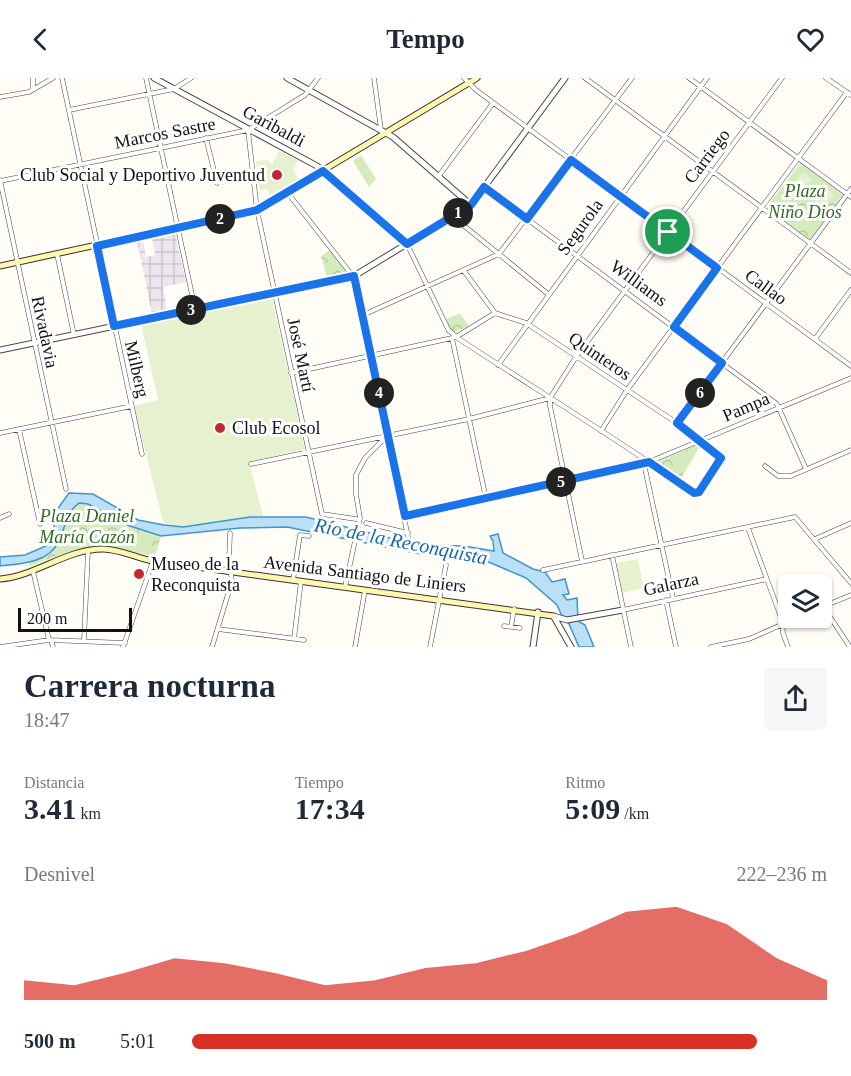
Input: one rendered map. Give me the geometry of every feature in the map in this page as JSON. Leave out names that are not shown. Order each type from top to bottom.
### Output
[{"type":"main road","points":[[0,266],[257,210],[384,131],[477,78]]},
{"type":"main road","name":"Avenida Santiago de Liniers","points":[[0,579],[33,571],[64,556],[107,549],[153,561],[538,612],[553,616]]},
{"type":"street","points":[[33,78],[33,90]]},
{"type":"street","points":[[0,97],[33,90],[53,78]]},
{"type":"street","name":"Milberg","points":[[62,78],[142,454]]},
{"type":"street","points":[[146,78],[195,310]]},
{"type":"street","name":"Garibaldi","points":[[154,78],[323,171],[407,244],[454,337],[486,499]]},
{"type":"street","points":[[69,110],[174,89],[191,78]]},
{"type":"street","points":[[287,78],[384,131],[471,205]]},
{"type":"street","name":"Marcos Sastre","points":[[0,180],[248,130],[310,90],[318,78]]},
{"type":"street","points":[[374,78],[384,131]]},
{"type":"street","name":"Callao","points":[[464,78],[493,103],[851,366]]},
{"type":"street","points":[[0,350],[354,276],[471,205],[565,78]]},
{"type":"street","points":[[585,78],[851,273]]},
{"type":"street","points":[[363,315],[499,254],[632,78]]},
{"type":"street","points":[[689,78],[849,196]]},
{"type":"street","name":"Segurola","points":[[498,365],[526,323],[707,78]]},
{"type":"street","name":"Carriego","points":[[550,398],[576,357],[782,78]]},
{"type":"street","points":[[601,431],[627,390],[849,93],[826,78]]},
{"type":"street","points":[[438,177],[493,103]]},
{"type":"street","name":"José Martí","points":[[248,130],[257,210],[322,514],[358,521]]},
{"type":"street","points":[[206,138],[217,183]]},
{"type":"street","name":"Rivadavia","points":[[0,180],[66,489]]},
{"type":"street","name":"Williams","points":[[484,187],[674,327],[779,408],[806,469]]},
{"type":"street","points":[[677,423],[810,244],[849,196],[851,189]]},
{"type":"street","points":[[287,192],[354,276],[408,535],[366,523]]},
{"type":"street","points":[[452,216],[548,294]]},
{"type":"street","points":[[57,254],[74,335]]},
{"type":"street","points":[[291,373],[454,337],[495,314],[464,271]]},
{"type":"street","points":[[815,339],[851,290]]},
{"type":"street","name":"Quinteros","points":[[495,314],[526,323],[677,423],[721,458],[699,492],[694,493],[649,462]]},
{"type":"street","points":[[454,337],[649,462]]},
{"type":"street","name":"Pampa","points":[[405,516],[644,464],[851,378]]},
{"type":"street","points":[[251,464],[470,419],[540,403],[550,398]]},
{"type":"street","points":[[550,398],[564,482],[582,561]]},
{"type":"street","points":[[0,433],[132,406]]},
{"type":"street","points":[[19,429],[40,524]]},
{"type":"street","points":[[345,587],[358,521],[356,475],[365,458],[388,435]]},
{"type":"street","points":[[765,466],[773,474],[784,477],[851,450]]},
{"type":"street","points":[[644,464],[673,598]]},
{"type":"street","points":[[0,518],[9,514]]},
{"type":"street","points":[[543,570],[795,517],[851,582]]},
{"type":"street","points":[[815,539],[851,523]]},
{"type":"street","points":[[748,528],[778,611]]},
{"type":"street","points":[[212,647],[232,581],[230,533]]},
{"type":"street","points":[[292,580],[300,535],[309,536]]},
{"type":"street","points":[[84,640],[88,551]]},
{"type":"street","points":[[612,555],[631,647]]},
{"type":"street","points":[[0,647],[50,640],[84,640],[124,645],[153,561]]},
{"type":"street","points":[[430,647],[446,565]]},
{"type":"street","points":[[33,571],[53,647]]},
{"type":"street","name":"Galarza","points":[[567,620],[767,579]]},
{"type":"street","points":[[294,639],[301,581]]},
{"type":"street","points":[[355,647],[365,590]]},
{"type":"street","points":[[832,603],[851,595]]},
{"type":"street","points":[[666,600],[676,647]]},
{"type":"street","points":[[511,627],[514,609]]},
{"type":"street","points":[[532,647],[538,612]]},
{"type":"street","points":[[553,616],[571,647]]},
{"type":"street","name":"Avenida Santiago de Liniers","points":[[553,616],[567,620]]},
{"type":"street","points":[[563,633],[567,620]]},
{"type":"street","points":[[832,620],[850,647]]},
{"type":"street","points":[[504,626],[520,628]]},
{"type":"street","points":[[711,647],[749,639],[778,627]]},
{"type":"street","points":[[784,628],[788,647]]},
{"type":"street","points":[[218,629],[304,640]]},
{"type":"shaded area","points":[[175,233],[186,282],[163,287],[167,311],[152,314],[137,241],[143,240],[146,257],[155,255],[152,238]]},
{"type":"green space","name":"Club Social y Deportivo Juventud","points":[[279,151],[298,160],[293,170],[299,179],[270,196],[267,189],[260,190],[256,161],[268,160],[272,165]]},
{"type":"green space","points":[[361,155],[376,179],[369,187],[353,161]]},
{"type":"green space","name":"Plaza Niño Dios","points":[[800,163],[843,195],[810,240],[766,208]]},
{"type":"green space","points":[[803,172],[812,179],[799,195],[790,189]]},
{"type":"green space","points":[[825,188],[834,195],[821,211],[813,204]]},
{"type":"green space","points":[[330,250],[347,274],[327,278],[321,256]]},
{"type":"green space","name":"Club Ecosol","points":[[272,298],[305,449],[249,462],[263,516],[183,527],[164,525],[134,406],[158,400],[141,324]]},
{"type":"green space","points":[[460,313],[469,326],[453,333],[445,320]]},
{"type":"green space","points":[[702,443],[680,480],[657,464],[657,462]]},
{"type":"green space","name":"Plaza Daniel María Cazón","points":[[78,503],[89,505],[140,529],[161,536],[155,557],[102,544],[68,552],[28,567],[29,563],[54,549],[68,516]]},
{"type":"green space","points":[[638,559],[644,588],[622,593],[616,563]]},
{"type":"water","name":"Río de la Reconquista","points":[[69,493],[93,494],[138,520],[183,527],[250,517],[306,517],[418,545],[464,546],[494,551],[490,536],[498,534],[503,553],[533,569],[545,572],[552,582],[565,579],[569,594],[563,595],[567,600],[577,598],[578,621],[585,625],[594,647],[579,647],[566,617],[562,616],[557,605],[526,578],[491,563],[465,555],[421,554],[287,527],[240,528],[161,536],[130,526],[88,504],[79,503],[71,511],[59,541],[49,554],[34,561],[0,566],[0,557],[25,555],[46,546],[53,535],[56,511]]},
{"type":"place","name":"Club Social y Deportivo Juventud","points":[[277,175]]},
{"type":"place","name":"Club Ecosol","points":[[220,428]]},
{"type":"place","name":"Museo de la Reconquista","points":[[139,574]]},
{"type":"route","points":[[571,160],[668,232],[717,268],[674,327],[722,363],[677,423],[721,458],[699,492],[694,493],[649,462],[405,516],[354,276],[114,326],[97,246],[257,210],[323,171],[407,244],[471,205],[484,187],[527,219],[571,160]]}]
